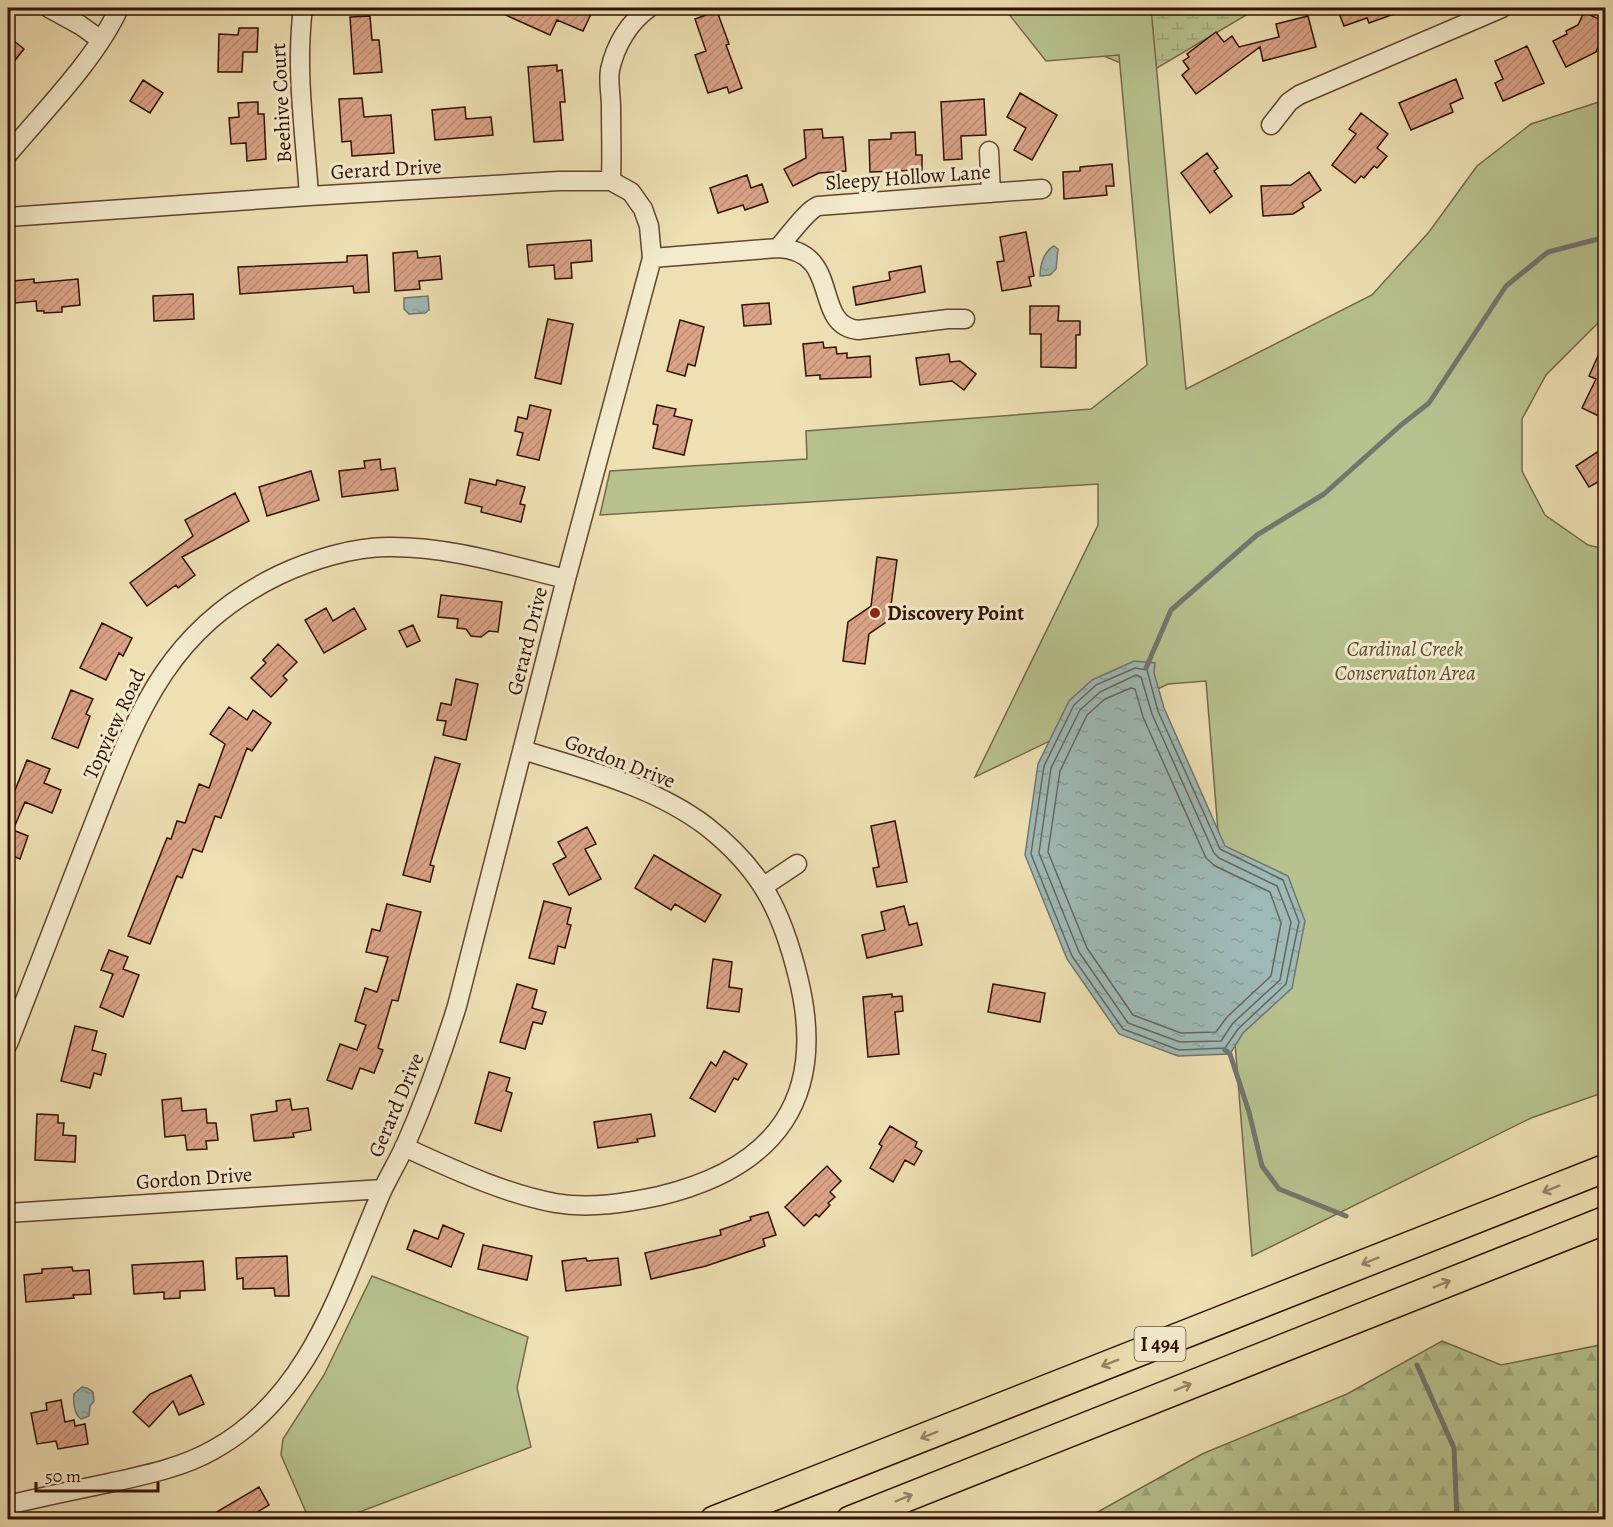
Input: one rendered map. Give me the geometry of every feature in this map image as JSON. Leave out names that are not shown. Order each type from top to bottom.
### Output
[{"type":"highway","name":"I 494","points":[[714,1520],[1605,1168]]},
{"type":"highway","name":"I 494","points":[[850,1520],[1605,1220]]},
{"type":"street","points":[[49,8],[81,25],[101,40]]},
{"type":"street","points":[[8,154],[101,40],[119,8]]},
{"type":"street","name":"Beehive Court","points":[[303,8],[299,38],[300,73],[309,196]]},
{"type":"street","points":[[610,181],[612,157],[610,71],[615,52],[625,33],[640,14],[649,8]]},
{"type":"street","points":[[1271,125],[1289,102],[1299,95],[1502,8]]},
{"type":"street","points":[[989,151],[991,193]]},
{"type":"street","name":"Gerard Drive","points":[[8,217],[555,181],[610,181],[631,192],[643,209],[649,226],[652,258],[566,579],[465,981],[438,1065],[327,1319],[303,1364],[286,1389],[243,1431],[212,1451],[160,1472],[8,1505]]},
{"type":"street","name":"Sleepy Hollow Lane","points":[[778,248],[796,229],[806,214],[818,206],[1042,189]]},
{"type":"street","points":[[652,258],[778,248],[799,251],[813,263],[819,272],[834,314],[843,326],[850,330],[965,319]]},
{"type":"street","name":"Topview Road","points":[[8,1044],[130,733],[163,672],[190,638],[223,608],[260,584],[301,564],[343,553],[387,547],[441,551],[566,579]]},
{"type":"street","name":"Gordon Drive","points":[[404,1147],[477,1179],[516,1193],[557,1203],[599,1205],[640,1200],[681,1191],[741,1164],[766,1145],[785,1120],[800,1093],[806,1062],[807,1031],[801,987],[778,911],[764,886],[731,848],[680,808],[626,783],[523,750]]},
{"type":"street","points":[[764,886],[797,864]]},
{"type":"street","name":"Gordon Drive","points":[[8,1213],[383,1189]]},
{"type":"green space","name":"Cardinal Creek Conservation Area","points":[[1004,8],[1151,8],[1186,389],[1372,295],[1429,232],[1477,166],[1531,124],[1605,100],[1605,316],[1546,375],[1522,419],[1522,471],[1545,515],[1588,545],[1605,549],[1605,1092],[1531,1118],[1252,1256],[1206,681],[1168,684],[975,777],[1098,525],[1098,484],[600,515],[610,471],[807,459],[806,431],[1091,409],[1147,365],[1119,55],[1046,61]]},
{"type":"green space","points":[[1057,8],[1258,8],[1147,74],[1065,40]]},
{"type":"green space","points":[[372,1276],[528,1337],[517,1388],[531,1447],[341,1519],[309,1519],[281,1455],[283,1439],[324,1375]]},
{"type":"green space","points":[[1442,1341],[1501,1365],[1605,1344],[1605,1519],[1472,1520],[1469,1514],[1456,1520],[1085,1519],[1202,1454],[1347,1394]]},
{"type":"water","points":[[1054,246],[1058,249],[1056,269],[1050,275],[1040,276],[1043,259]]},
{"type":"water","points":[[428,296],[429,310],[425,313],[409,314],[404,309],[404,298]]},
{"type":"water","points":[[1134,661],[1155,663],[1154,673],[1164,708],[1225,846],[1288,876],[1305,921],[1292,988],[1243,1033],[1230,1054],[1178,1056],[1119,1034],[1067,959],[1025,855],[1038,764],[1069,701],[1092,680]]},
{"type":"water","points":[[82,1387],[93,1392],[94,1401],[90,1406],[89,1416],[81,1419],[75,1411],[74,1394]]},
{"type":"building","points":[[490,8],[576,8],[591,14],[583,31],[557,20],[550,35]]},
{"type":"building","points":[[1337,8],[1408,9],[1369,23],[1367,18],[1344,26]]},
{"type":"building","points":[[717,11],[729,44],[726,45],[742,88],[729,93],[727,87],[708,93],[695,55],[706,51],[695,19]]},
{"type":"building","points":[[1584,12],[1605,22],[1605,30],[1596,52],[1566,67],[1553,41],[1578,25]]},
{"type":"building","points":[[370,16],[372,40],[379,40],[382,72],[354,74],[350,17]]},
{"type":"building","points":[[1308,16],[1316,47],[1263,61],[1260,47],[1196,94],[1182,75],[1189,69],[1183,61],[1189,57],[1187,54],[1216,32],[1224,42],[1232,36],[1239,47],[1279,37],[1276,24]]},
{"type":"building","points":[[239,28],[258,28],[257,52],[243,52],[242,72],[218,72],[219,34],[238,35]]},
{"type":"building","points":[[8,36],[24,49],[8,69]]},
{"type":"building","points":[[1527,46],[1544,83],[1503,101],[1495,83],[1503,79],[1495,61]]},
{"type":"building","points":[[557,65],[557,71],[562,70],[565,102],[560,102],[563,140],[534,142],[528,67]]},
{"type":"building","points":[[1456,79],[1463,98],[1450,104],[1453,112],[1411,130],[1399,103]]},
{"type":"building","points":[[143,80],[163,93],[150,113],[130,101]]},
{"type":"building","points":[[1020,93],[1057,115],[1032,160],[1014,150],[1026,128],[1007,117]]},
{"type":"building","points":[[362,98],[364,117],[391,115],[394,153],[352,156],[351,141],[342,142],[339,99]]},
{"type":"building","points":[[984,99],[986,135],[961,136],[962,159],[944,160],[941,102]]},
{"type":"building","points":[[258,102],[258,114],[264,114],[266,159],[247,161],[246,143],[231,144],[229,118],[239,117],[238,103]]},
{"type":"building","points":[[465,107],[466,119],[491,117],[493,135],[435,140],[432,110]]},
{"type":"building","points":[[1361,113],[1388,134],[1377,148],[1387,156],[1377,168],[1374,166],[1364,178],[1361,176],[1355,183],[1332,165],[1356,134],[1349,129]]},
{"type":"building","points":[[822,129],[823,138],[843,137],[846,171],[819,173],[793,186],[784,169],[806,158],[804,130]]},
{"type":"building","points":[[915,132],[916,155],[922,155],[922,170],[870,172],[869,140],[891,139],[891,133]]},
{"type":"building","points":[[1207,153],[1218,168],[1214,171],[1232,196],[1210,213],[1181,173]]},
{"type":"building","points":[[1112,164],[1114,186],[1106,186],[1107,195],[1064,199],[1063,172],[1080,171],[1080,167]]},
{"type":"building","points":[[1309,172],[1321,190],[1302,203],[1304,207],[1293,214],[1263,216],[1261,186],[1291,185]]},
{"type":"building","points":[[747,175],[751,188],[762,184],[768,202],[745,210],[743,205],[718,213],[710,188]]},
{"type":"building","points":[[1026,232],[1034,276],[1029,277],[1031,286],[1002,291],[997,262],[1004,261],[1000,237]]},
{"type":"building","points":[[591,240],[592,261],[571,263],[572,278],[555,279],[554,265],[529,267],[527,245]]},
{"type":"building","points":[[417,251],[418,258],[440,256],[442,279],[419,281],[420,289],[395,291],[393,253]]},
{"type":"building","points":[[367,255],[369,292],[354,293],[353,286],[240,294],[238,267],[347,262],[347,256]]},
{"type":"building","points":[[921,266],[925,292],[856,305],[853,287],[890,280],[889,272]]},
{"type":"building","points":[[34,279],[34,283],[78,279],[80,305],[62,307],[62,312],[44,313],[44,311],[37,311],[36,301],[15,303],[13,281]]},
{"type":"building","points":[[193,294],[194,319],[154,321],[153,296]]},
{"type":"building","points":[[769,303],[771,324],[744,326],[742,305]]},
{"type":"building","points":[[1030,306],[1059,306],[1058,321],[1080,321],[1080,335],[1076,335],[1076,368],[1041,367],[1041,334],[1030,334]]},
{"type":"building","points":[[548,319],[573,324],[561,384],[535,378]]},
{"type":"building","points":[[680,320],[704,327],[695,366],[688,364],[685,376],[667,371]]},
{"type":"building","points":[[1605,340],[1605,419],[1582,408],[1596,379],[1589,376]]},
{"type":"building","points":[[823,342],[824,348],[836,347],[837,354],[847,353],[847,358],[870,356],[871,377],[820,379],[820,375],[806,376],[803,344]]},
{"type":"building","points":[[949,354],[950,362],[960,361],[976,374],[964,390],[952,381],[920,385],[916,358]]},
{"type":"building","points":[[530,405],[551,410],[539,460],[517,455],[523,433],[515,431],[518,417],[527,419]]},
{"type":"building","points":[[657,405],[676,409],[674,416],[692,420],[684,455],[653,448],[658,425],[653,424]]},
{"type":"building","points":[[1605,447],[1605,478],[1589,487],[1576,466]]},
{"type":"building","points":[[380,459],[381,470],[395,468],[398,490],[342,497],[339,471],[365,468],[364,461]]},
{"type":"building","points":[[311,471],[319,500],[267,516],[259,487]]},
{"type":"building","points":[[470,479],[496,485],[497,480],[525,487],[520,504],[525,505],[521,522],[481,512],[482,507],[465,503]]},
{"type":"building","points":[[235,493],[249,521],[182,557],[195,575],[178,588],[176,585],[147,606],[130,583],[193,536],[185,520]]},
{"type":"building","name":"Discovery Point","points":[[877,557],[897,560],[889,620],[869,634],[865,664],[843,661],[848,622],[871,606]]},
{"type":"building","points":[[441,595],[502,602],[498,632],[489,631],[481,637],[471,636],[466,629],[457,628],[458,619],[438,617]]},
{"type":"building","points":[[326,608],[333,621],[354,608],[366,629],[324,653],[305,620]]},
{"type":"building","points":[[102,623],[132,638],[123,656],[119,653],[106,680],[80,668]]},
{"type":"building","points":[[413,625],[420,641],[407,647],[399,631]]},
{"type":"building","points":[[278,644],[297,662],[283,676],[287,680],[271,697],[251,678],[266,663],[263,660]]},
{"type":"building","points":[[456,679],[478,684],[466,740],[443,735],[446,721],[437,720],[441,703],[451,705]]},
{"type":"building","points":[[71,690],[93,699],[86,714],[90,716],[78,748],[52,738]]},
{"type":"building","points":[[229,707],[247,720],[253,710],[271,723],[252,751],[247,748],[221,818],[215,816],[202,852],[193,849],[182,878],[177,876],[150,944],[128,936],[167,838],[171,839],[177,821],[185,823],[199,784],[209,788],[225,744],[210,734]]},
{"type":"building","points":[[435,757],[460,764],[430,865],[434,866],[430,882],[403,875]]},
{"type":"building","points":[[27,760],[50,769],[44,783],[61,790],[52,813],[25,802],[13,830],[28,836],[20,859],[8,854],[8,808]]},
{"type":"building","points":[[895,821],[907,882],[877,887],[873,868],[879,867],[871,826]]},
{"type":"building","points":[[587,827],[596,844],[585,849],[601,879],[569,895],[553,864],[566,857],[558,842]]},
{"type":"building","points":[[654,855],[721,895],[705,922],[675,904],[671,910],[635,888]]},
{"type":"building","points":[[544,901],[571,908],[567,924],[571,925],[565,948],[558,946],[554,964],[529,958]]},
{"type":"building","points":[[387,904],[421,912],[398,1001],[392,1000],[378,1048],[383,1050],[374,1073],[360,1068],[352,1089],[327,1080],[340,1044],[357,1050],[366,1025],[355,1021],[365,988],[377,992],[388,957],[366,952],[372,929],[380,931]]},
{"type":"building","points":[[904,906],[909,925],[917,923],[922,945],[867,958],[862,935],[885,930],[881,912]]},
{"type":"building","points":[[109,950],[128,957],[123,969],[139,975],[123,1017],[100,1007],[113,974],[101,970]]},
{"type":"building","points":[[713,959],[732,962],[729,987],[742,989],[739,1012],[707,1008]]},
{"type":"building","points":[[517,984],[537,990],[532,1008],[546,1012],[542,1024],[533,1022],[525,1049],[500,1042]]},
{"type":"building","points":[[993,984],[1045,993],[1040,1022],[988,1012]]},
{"type":"building","points":[[892,994],[892,997],[902,996],[903,1011],[895,1012],[899,1054],[868,1057],[863,997]]},
{"type":"building","points":[[75,1026],[97,1031],[92,1050],[106,1054],[101,1075],[94,1073],[90,1088],[61,1081]]},
{"type":"building","points":[[724,1051],[747,1064],[738,1080],[734,1078],[715,1112],[690,1098],[711,1062],[716,1066]]},
{"type":"building","points":[[489,1072],[510,1078],[506,1091],[512,1093],[501,1131],[475,1123]]},
{"type":"building","points":[[181,1098],[182,1111],[206,1109],[207,1123],[216,1123],[218,1140],[206,1141],[207,1149],[187,1150],[185,1135],[165,1137],[162,1100]]},
{"type":"building","points":[[290,1099],[292,1110],[308,1108],[311,1130],[293,1133],[294,1137],[254,1141],[251,1115],[277,1111],[276,1101]]},
{"type":"building","points":[[37,1114],[58,1115],[58,1123],[64,1123],[63,1135],[76,1136],[75,1162],[35,1160]]},
{"type":"building","points":[[651,1114],[655,1136],[637,1139],[638,1142],[598,1148],[594,1122]]},
{"type":"building","points":[[890,1126],[917,1142],[915,1147],[922,1151],[914,1165],[905,1160],[893,1182],[870,1168],[882,1146],[879,1144]]},
{"type":"building","points":[[827,1166],[841,1181],[830,1192],[835,1197],[819,1217],[816,1214],[804,1226],[785,1207]]},
{"type":"building","points":[[768,1212],[776,1235],[763,1239],[765,1246],[706,1266],[651,1279],[645,1253],[721,1235],[720,1230]]},
{"type":"building","points":[[443,1225],[464,1234],[451,1267],[407,1249],[414,1230],[438,1239]]},
{"type":"building","points":[[483,1245],[532,1256],[527,1280],[478,1269]]},
{"type":"building","points":[[287,1256],[289,1296],[275,1296],[274,1288],[243,1289],[243,1278],[237,1279],[236,1258]]},
{"type":"building","points":[[586,1258],[587,1261],[618,1258],[621,1285],[566,1291],[562,1261]]},
{"type":"building","points":[[203,1261],[205,1290],[180,1291],[180,1298],[164,1299],[164,1292],[134,1294],[132,1265]]},
{"type":"building","points":[[72,1267],[73,1271],[89,1270],[91,1294],[73,1295],[74,1298],[26,1302],[24,1275],[42,1273],[42,1269]]},
{"type":"building","points":[[191,1375],[204,1404],[179,1415],[173,1401],[149,1427],[133,1412],[150,1394]]},
{"type":"building","points":[[61,1400],[65,1422],[74,1420],[75,1426],[85,1424],[88,1444],[58,1449],[56,1441],[37,1444],[31,1413],[47,1410],[46,1403]]},
{"type":"building","points":[[259,1487],[269,1505],[244,1520],[203,1520]]},
{"type":"waterway","points":[[1146,668],[1171,610],[1257,535],[1324,494],[1429,403],[1506,286],[1548,252],[1606,237]]},
{"type":"waterway","points":[[1225,1050],[1230,1054],[1249,1112],[1262,1166],[1279,1189],[1346,1216]]},
{"type":"waterway","points":[[1417,1365],[1454,1448],[1457,1520]]},
{"type":"place","name":"Discovery Point","points":[[875,613]]}]
